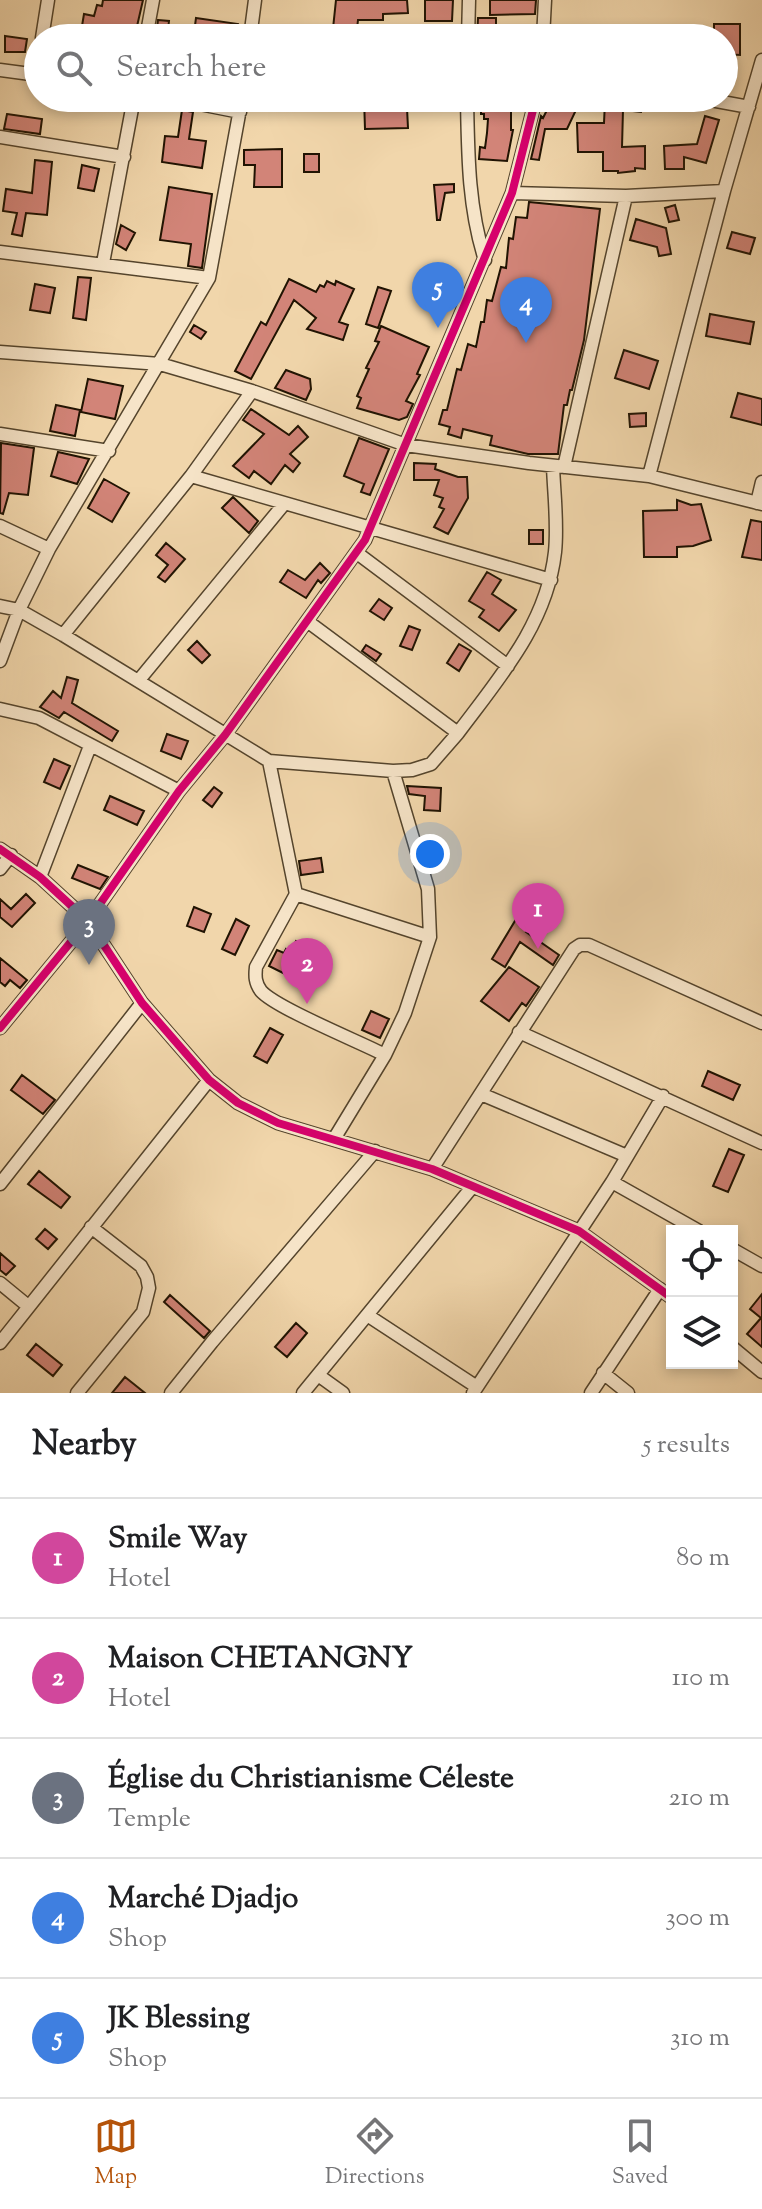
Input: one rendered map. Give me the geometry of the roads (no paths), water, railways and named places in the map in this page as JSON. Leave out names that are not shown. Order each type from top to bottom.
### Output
[{"type":"street","points":[[44,24],[48,0]]},
{"type":"street","points":[[149,24],[153,0]]},
{"type":"street","points":[[252,24],[255,0]]},
{"type":"street","points":[[468,24],[469,0]]},
{"type":"street","points":[[544,24],[545,0]]},
{"type":"street","points":[[649,476],[762,60]]},
{"type":"street","points":[[0,70],[24,71]]},
{"type":"street","points":[[738,105],[749,107]]},
{"type":"street","points":[[103,263],[132,112]]},
{"type":"street","points":[[0,661],[19,610],[49,549],[209,278],[240,112]]},
{"type":"street","points":[[467,112],[468,176],[477,236],[485,260]]},
{"type":"street","points":[[0,1028],[88,921],[179,791],[225,735],[357,553],[371,527],[512,193],[532,112]]},
{"type":"street","points":[[0,137],[124,157]]},
{"type":"street","points":[[512,193],[626,196],[724,191]]},
{"type":"street","points":[[0,606],[19,610],[63,635],[269,761],[393,771],[423,768],[431,764],[508,666],[542,607],[551,580],[555,549],[559,467],[626,196]]},
{"type":"street","points":[[0,252],[209,278]]},
{"type":"street","points":[[0,352],[160,364],[252,391],[406,445],[559,467],[649,476],[759,503],[762,482]]},
{"type":"street","points":[[63,635],[191,476],[252,391]]},
{"type":"street","points":[[0,434],[109,451]]},
{"type":"street","points":[[191,476],[551,580]]},
{"type":"street","points":[[139,680],[284,504]]},
{"type":"street","points":[[0,526],[49,549]]},
{"type":"street","points":[[357,553],[508,666]]},
{"type":"street","points":[[307,621],[458,733]]},
{"type":"street","points":[[0,709],[39,718],[179,791]]},
{"type":"street","points":[[40,877],[90,746]]},
{"type":"street","points":[[269,761],[296,894],[256,967],[255,978],[259,988],[277,1002],[385,1055]]},
{"type":"street","points":[[334,1139],[385,1055],[405,1013],[430,937],[428,889],[393,771]]},
{"type":"street","points":[[0,869],[6,852],[40,877],[88,921],[142,1003],[209,1080],[258,1115],[432,1169],[579,1231],[671,1297]]},
{"type":"street","points":[[296,894],[430,937]]},
{"type":"street","points":[[432,1169],[519,1032],[574,949],[580,945],[589,945],[762,1023]]},
{"type":"street","points":[[0,1184],[142,1003]]},
{"type":"street","points":[[519,1032],[762,1143]]},
{"type":"street","points":[[0,1343],[209,1080]]},
{"type":"street","points":[[481,1094],[627,1156]]},
{"type":"street","points":[[367,1315],[475,1390],[612,1182],[663,1096]]},
{"type":"street","points":[[171,1393],[375,1151]]},
{"type":"street","points":[[612,1182],[688,1225]]},
{"type":"street","points":[[303,1393],[473,1186]]},
{"type":"street","points":[[77,1393],[143,1312],[149,1288],[141,1266],[91,1227]]},
{"type":"street","points":[[738,1252],[762,1266]]},
{"type":"street","points":[[0,1283],[28,1306]]},
{"type":"street","points":[[591,1393],[660,1289]]},
{"type":"street","points":[[738,1352],[762,1372]]},
{"type":"street","points":[[603,1373],[628,1393]]},
{"type":"street","points":[[318,1375],[343,1393]]},
{"type":"place","name":"JK Blessing","points":[[438,328]]},
{"type":"place","name":"Marché Djadjo","points":[[526,343]]},
{"type":"place","name":"Smile Way","points":[[538,949]]},
{"type":"place","name":"Église du Christianisme Céleste","points":[[89,965]]},
{"type":"place","name":"Maison CHETANGNY","points":[[307,1004]]}]
